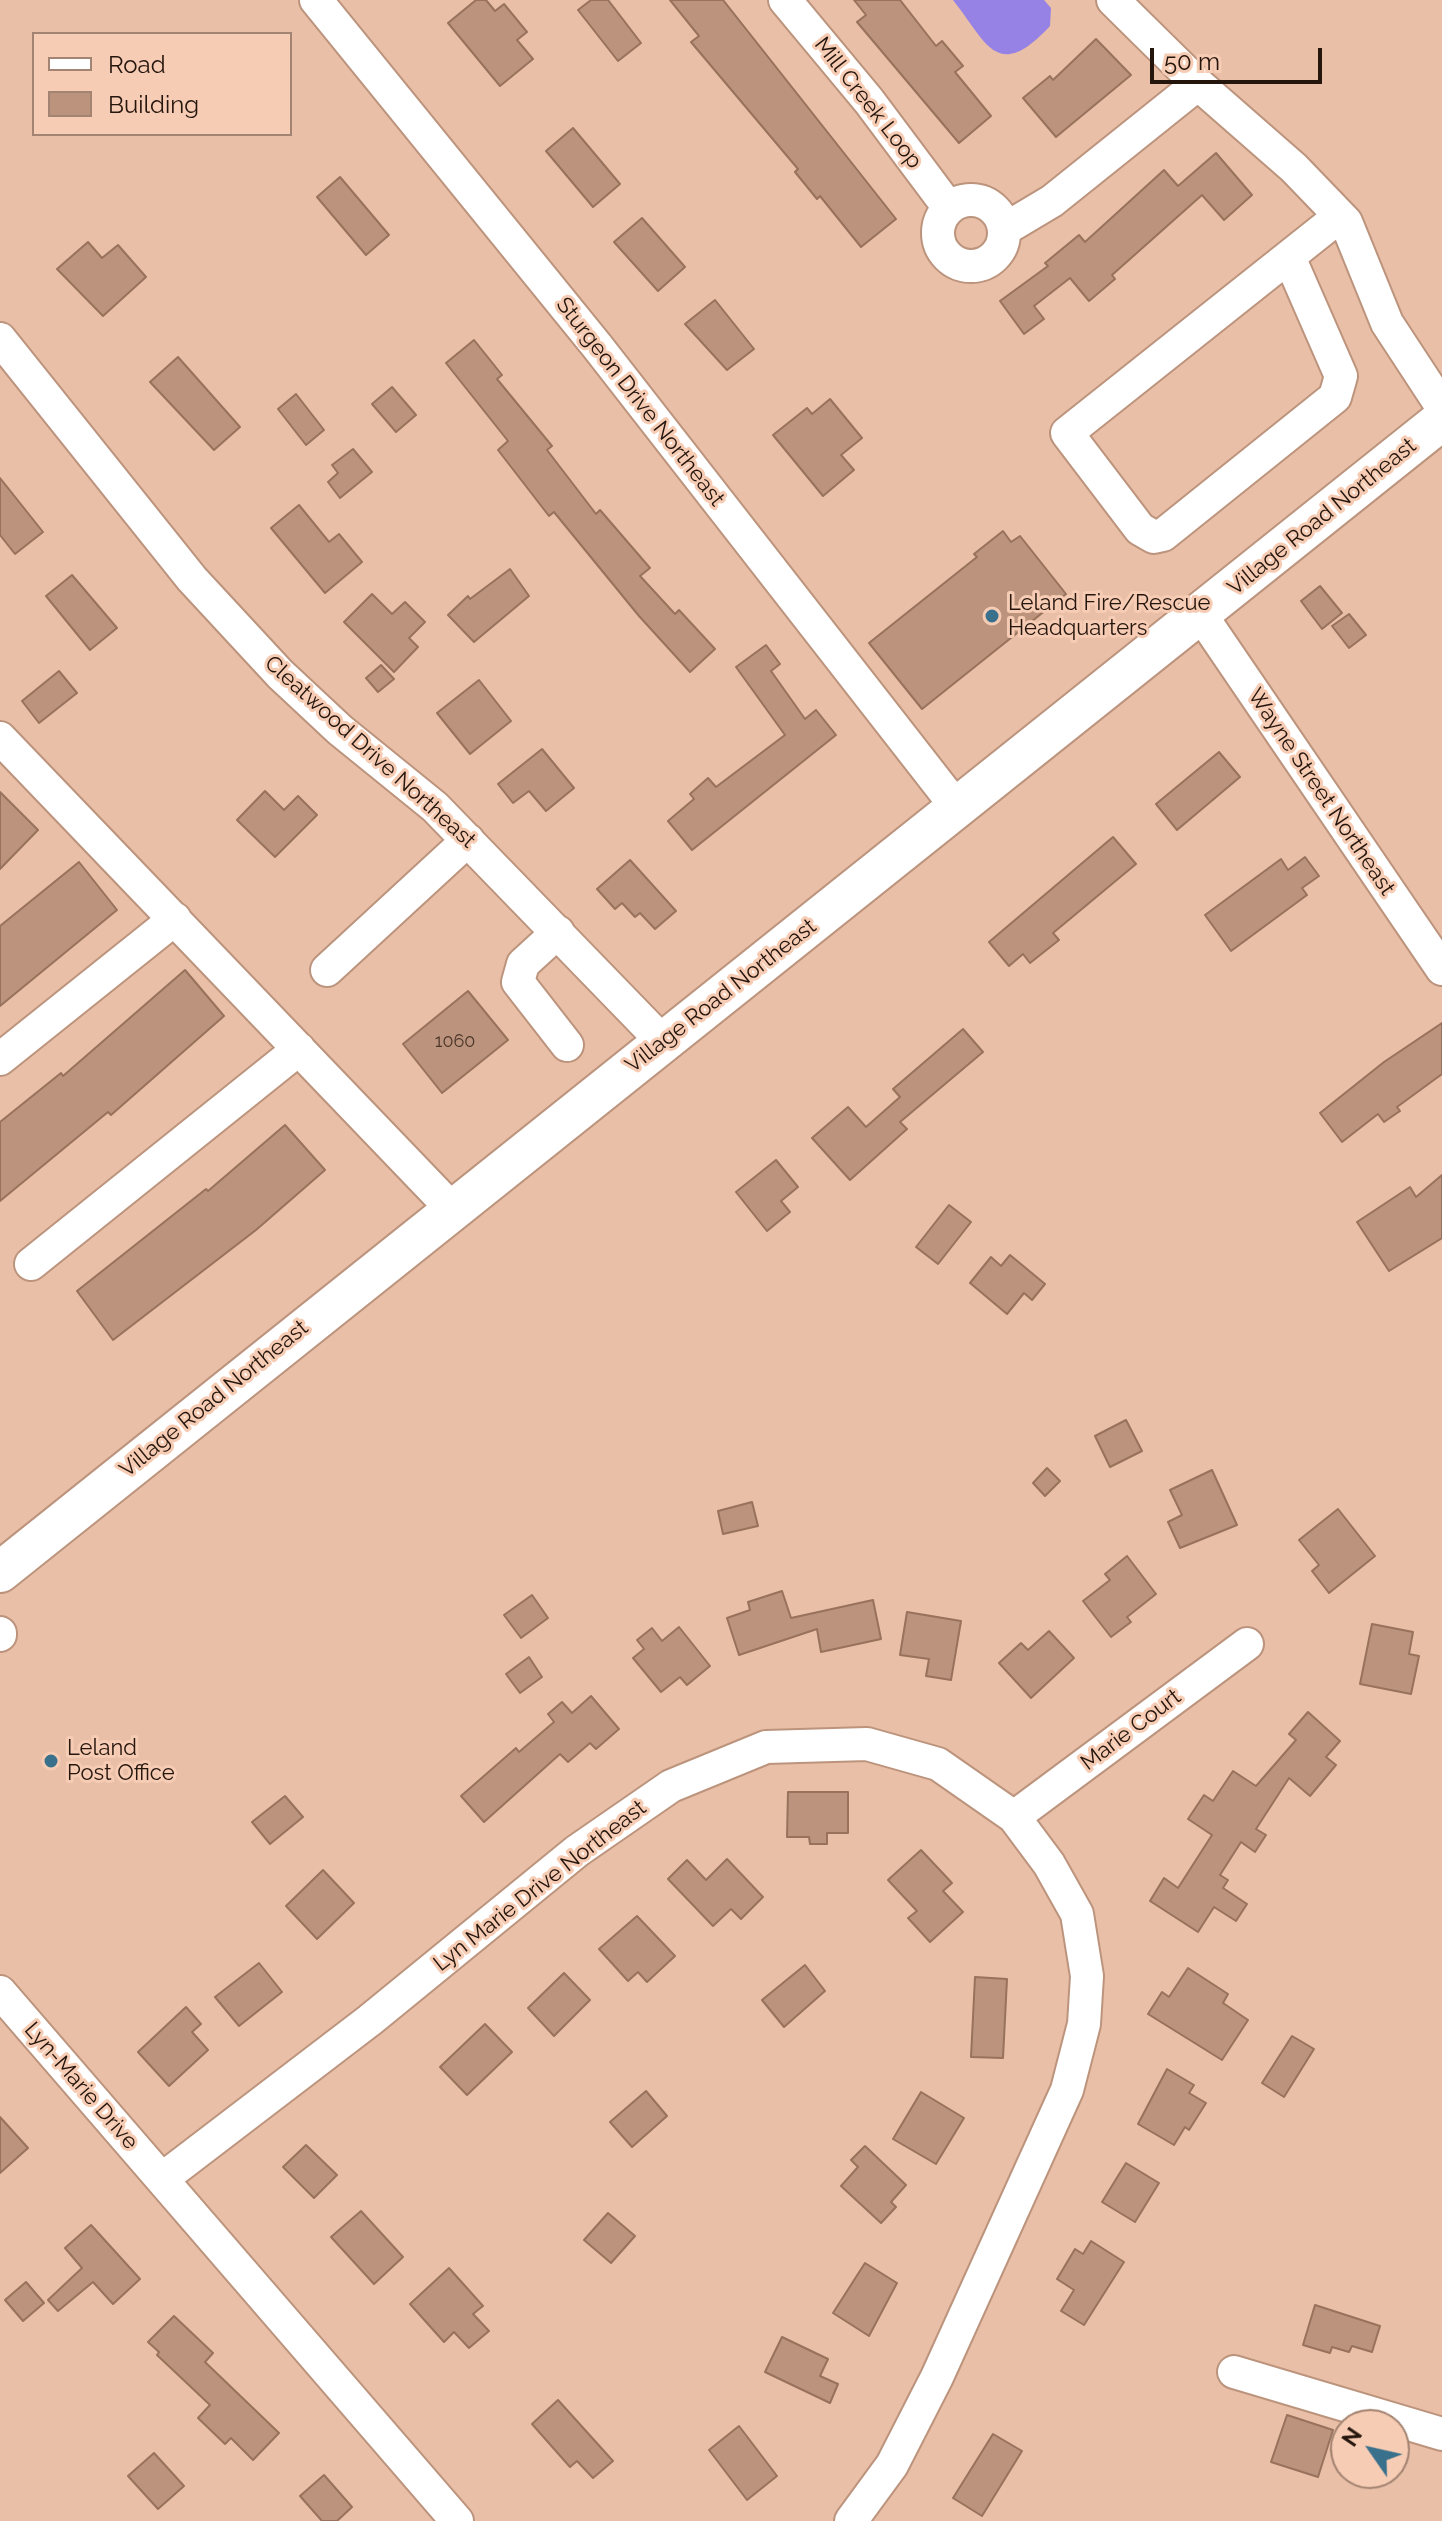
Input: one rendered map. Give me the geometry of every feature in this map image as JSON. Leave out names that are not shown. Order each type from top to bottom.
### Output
[{"type":"main road","name":"Village Road Northeast","points":[[0,1572],[1442,420]]},
{"type":"street","name":"Sturgeon Drive Northeast","points":[[316,0],[597,346],[958,809]]},
{"type":"street","name":"Mill Creek Loop","points":[[785,0],[869,101],[949,208]]},
{"type":"street","points":[[1113,0],[1198,84],[1294,168],[1340,216],[1387,323],[1442,407]]},
{"type":"street","points":[[1005,229],[1052,201],[1198,84]]},
{"type":"street","points":[[964,200],[988,204],[997,211],[1005,229],[1004,241],[996,255],[973,266],[961,265],[944,252],[938,239],[942,217],[949,208],[964,200]]},
{"type":"street","points":[[1289,257],[1341,376],[1340,388],[1335,397],[1163,535],[1154,537],[1140,529],[1067,433],[1340,216]]},
{"type":"street","name":"Cleatwood Drive Northeast","points":[[0,339],[192,579],[251,642],[340,730],[435,807],[663,1042]]},
{"type":"street","name":"Wayne Street Northeast","points":[[1201,615],[1442,969]]},
{"type":"street","points":[[0,738],[452,1209]]},
{"type":"street","points":[[327,970],[468,840]]},
{"type":"street","points":[[0,1059],[175,919]]},
{"type":"street","points":[[558,932],[523,964],[518,982],[567,1045]]},
{"type":"street","points":[[31,1264],[299,1049]]},
{"type":"street","name":"Marie Court","points":[[1014,1817],[1247,1644]]},
{"type":"street","name":"Lyn Marie Drive Northeast","points":[[162,2179],[370,2020],[577,1851],[671,1786],[766,1747],[867,1744],[938,1764],[1014,1817],[1049,1864],[1077,1914],[1087,1976],[1084,2024],[1067,2090],[937,2377],[892,2465],[851,2521]]},
{"type":"street","name":"Lyn-Marie Drive","points":[[0,1992],[162,2179]]},
{"type":"street","points":[[162,2179],[457,2521]]},
{"type":"street","points":[[1234,2372],[1442,2434]]},
{"type":"shaded area","points":[[953,0],[1044,0],[1051,8],[1050,26],[1032,43],[1017,52],[1005,54],[985,42]]},
{"type":"building","points":[[476,0],[486,0],[495,11],[504,4],[527,32],[517,40],[533,59],[500,86],[448,23]]},
{"type":"building","points":[[591,0],[608,0],[641,43],[618,61],[578,10]]},
{"type":"building","points":[[670,0],[723,0],[896,219],[861,247],[820,196],[817,199],[795,172],[798,169],[691,42],[699,36]]},
{"type":"building","points":[[854,0],[900,0],[936,46],[942,41],[963,66],[955,72],[991,116],[959,143],[857,22],[866,15]]},
{"type":"building","points":[[1096,39],[1131,75],[1056,137],[1023,98],[1050,76],[1053,80]]},
{"type":"building","points":[[573,128],[620,184],[593,207],[546,151]]},
{"type":"building","points":[[1216,153],[1252,195],[1224,220],[1202,195],[1112,275],[1115,279],[1089,301],[1070,278],[1034,306],[1044,319],[1024,334],[1000,301],[1048,266],[1045,263],[1079,235],[1085,242],[1164,170],[1178,186]]},
{"type":"building","points":[[340,177],[389,235],[366,255],[317,197]]},
{"type":"building","points":[[642,218],[685,267],[658,291],[614,242]]},
{"type":"building","points":[[88,242],[102,258],[118,245],[146,277],[103,316],[57,269]]},
{"type":"building","points":[[715,300],[754,349],[727,370],[685,324]]},
{"type":"building","points":[[474,340],[502,375],[497,379],[552,446],[547,450],[596,514],[600,510],[650,568],[640,576],[675,614],[679,610],[715,649],[690,672],[639,616],[554,512],[549,516],[498,450],[508,441],[446,363]]},
{"type":"building","points":[[178,357],[240,427],[214,450],[150,382]]},
{"type":"building","points":[[392,387],[416,415],[396,432],[372,404]]},
{"type":"building","points":[[296,394],[324,430],[306,445],[278,409]]},
{"type":"building","points":[[830,399],[862,438],[841,455],[854,470],[823,496],[773,435],[807,408],[812,414]]},
{"type":"building","points":[[353,449],[372,472],[340,498],[328,482],[338,473],[332,465]]},
{"type":"building","points":[[0,478],[43,532],[15,554],[0,535]]},
{"type":"building","points":[[299,505],[329,542],[339,534],[362,562],[325,593],[271,528]]},
{"type":"building","points":[[1003,531],[1011,542],[1020,536],[1066,594],[922,709],[869,643],[977,557],[974,554]]},
{"type":"building","points":[[510,569],[529,596],[474,642],[448,615],[468,596],[470,599]]},
{"type":"building","points":[[72,575],[117,628],[90,650],[46,596]]},
{"type":"building","points":[[1320,586],[1342,613],[1322,629],[1301,601]]},
{"type":"building","points":[[372,594],[392,614],[405,602],[425,622],[409,638],[418,647],[394,672],[344,622]]},
{"type":"building","points":[[1349,614],[1366,635],[1349,648],[1332,626]]},
{"type":"building","points":[[766,645],[780,664],[771,671],[805,719],[816,710],[836,735],[692,850],[668,821],[694,799],[690,794],[708,778],[716,787],[785,735],[736,667]]},
{"type":"building","points":[[381,665],[394,679],[378,692],[366,678]]},
{"type":"building","points":[[59,671],[77,693],[39,723],[22,701]]},
{"type":"building","points":[[479,680],[511,721],[470,754],[437,713]]},
{"type":"building","points":[[542,749],[574,788],[546,811],[529,791],[513,803],[498,784]]},
{"type":"building","points":[[1219,752],[1240,777],[1177,830],[1156,804]]},
{"type":"building","points":[[265,791],[284,810],[298,796],[317,815],[275,857],[237,820]]},
{"type":"building","points":[[0,792],[38,830],[0,869]]},
{"type":"building","points":[[1113,837],[1136,864],[1053,933],[1059,940],[1030,963],[1023,954],[1009,966],[989,942]]},
{"type":"building","points":[[1305,857],[1319,876],[1302,888],[1307,895],[1231,951],[1205,915],[1281,859],[1288,870]]},
{"type":"building","points":[[630,860],[676,911],[655,929],[640,913],[635,917],[622,903],[615,909],[597,889]]},
{"type":"building","points":[[79,862],[117,910],[0,1006],[0,926]]},
{"type":"building","points":[[185,970],[224,1016],[111,1115],[108,1112],[0,1201],[0,1122],[61,1073],[63,1076]]},
{"type":"building","points":[[468,991],[508,1040],[442,1093],[403,1044]]},
{"type":"building","points":[[1442,1023],[1442,1074],[1397,1107],[1400,1111],[1384,1122],[1378,1114],[1342,1142],[1320,1113],[1384,1062]]},
{"type":"building","points":[[963,1029],[983,1052],[900,1122],[907,1129],[850,1180],[812,1138],[848,1107],[866,1127],[900,1097],[893,1089]]},
{"type":"building","points":[[285,1125],[325,1170],[256,1230],[113,1340],[77,1291],[206,1189],[208,1191]]},
{"type":"building","points":[[776,1160],[798,1187],[781,1201],[790,1212],[767,1231],[736,1192]]},
{"type":"building","points":[[1442,1175],[1442,1238],[1389,1271],[1357,1222],[1410,1187],[1416,1197]]},
{"type":"building","points":[[949,1205],[971,1222],[938,1264],[916,1247]]},
{"type":"building","points":[[1010,1255],[1045,1284],[1032,1300],[1024,1293],[1007,1314],[970,1283],[991,1257],[1001,1266]]},
{"type":"building","points":[[1126,1420],[1142,1451],[1110,1467],[1095,1436]]},
{"type":"building","points":[[1047,1468],[1060,1481],[1045,1496],[1033,1483]]},
{"type":"building","points":[[1212,1470],[1237,1525],[1180,1548],[1168,1522],[1182,1515],[1170,1490]]},
{"type":"building","points":[[752,1502],[758,1526],[723,1534],[718,1511]]},
{"type":"building","points":[[1338,1509],[1375,1556],[1329,1593],[1312,1571],[1319,1565],[1299,1540]]},
{"type":"building","points":[[1127,1556],[1156,1594],[1127,1617],[1131,1622],[1111,1637],[1083,1601],[1110,1580],[1105,1574]]},
{"type":"building","points":[[782,1591],[791,1618],[873,1600],[881,1639],[821,1652],[817,1629],[739,1655],[727,1618],[750,1610],[748,1602]]},
{"type":"building","points":[[532,1595],[548,1618],[521,1638],[504,1615]]},
{"type":"building","points":[[907,1612],[961,1621],[951,1680],[926,1676],[929,1659],[900,1655]]},
{"type":"building","points":[[1372,1624],[1413,1632],[1409,1654],[1419,1656],[1411,1694],[1360,1684]]},
{"type":"building","points":[[679,1627],[710,1666],[687,1685],[680,1677],[661,1692],[633,1658],[644,1649],[637,1640],[652,1628],[662,1641]]},
{"type":"building","points":[[1049,1631],[1074,1658],[1031,1698],[999,1663],[1021,1643],[1028,1650]]},
{"type":"building","points":[[529,1657],[542,1677],[520,1693],[506,1674]]},
{"type":"building","points":[[591,1696],[619,1729],[596,1749],[590,1743],[568,1762],[560,1754],[484,1822],[461,1796],[516,1748],[519,1752],[554,1722],[548,1714],[562,1702],[572,1713]]},
{"type":"building","points":[[1308,1712],[1340,1741],[1326,1757],[1336,1765],[1310,1796],[1289,1778],[1256,1829],[1266,1835],[1255,1852],[1241,1842],[1220,1875],[1228,1880],[1223,1888],[1247,1904],[1236,1921],[1214,1907],[1198,1932],[1150,1901],[1164,1878],[1178,1888],[1212,1835],[1188,1819],[1204,1795],[1213,1801],[1233,1771],[1256,1786],[1296,1740],[1289,1734]]},
{"type":"building","points":[[788,1792],[848,1792],[848,1833],[827,1833],[827,1844],[810,1844],[809,1837],[787,1837]]},
{"type":"building","points":[[285,1796],[303,1817],[270,1844],[252,1822]]},
{"type":"building","points":[[921,1850],[952,1883],[943,1891],[963,1912],[930,1942],[908,1918],[917,1911],[888,1880]]},
{"type":"building","points":[[727,1859],[763,1897],[741,1919],[731,1909],[713,1926],[668,1879],[687,1860],[706,1880]]},
{"type":"building","points":[[323,1870],[354,1903],[317,1939],[286,1906]]},
{"type":"building","points":[[637,1916],[675,1956],[647,1982],[638,1972],[628,1981],[599,1949]]},
{"type":"building","points":[[259,1963],[282,1992],[239,2026],[215,1997]]},
{"type":"building","points":[[805,1965],[825,1991],[784,2027],[762,2000]]},
{"type":"building","points":[[1188,1968],[1228,1994],[1223,2003],[1248,2020],[1222,2060],[1148,2014],[1162,1992],[1169,1997]]},
{"type":"building","points":[[564,1973],[590,2000],[554,2036],[528,2008]]},
{"type":"building","points":[[975,1977],[1007,1979],[1003,2058],[971,2057]]},
{"type":"building","points":[[186,2007],[201,2024],[192,2032],[208,2050],[169,2086],[138,2052]]},
{"type":"building","points":[[485,2024],[512,2052],[467,2095],[440,2067]]},
{"type":"building","points":[[1292,2036],[1314,2049],[1284,2097],[1262,2083]]},
{"type":"building","points":[[1167,2069],[1194,2085],[1189,2093],[1206,2103],[1189,2130],[1185,2127],[1174,2145],[1138,2124]]},
{"type":"building","points":[[646,2091],[667,2116],[632,2147],[610,2122]]},
{"type":"building","points":[[921,2092],[964,2118],[936,2164],[893,2139]]},
{"type":"building","points":[[0,2117],[28,2148],[0,2173]]},
{"type":"building","points":[[306,2145],[337,2175],[314,2198],[283,2167]]},
{"type":"building","points":[[865,2146],[906,2185],[891,2202],[896,2207],[881,2223],[841,2186],[858,2167],[851,2160]]},
{"type":"building","points":[[1126,2163],[1159,2183],[1135,2222],[1102,2202]]},
{"type":"building","points":[[361,2211],[403,2257],[374,2284],[331,2237]]},
{"type":"building","points":[[608,2213],[635,2236],[611,2263],[584,2240]]},
{"type":"building","points":[[91,2225],[140,2279],[113,2304],[93,2282],[58,2311],[48,2300],[82,2268],[65,2248]]},
{"type":"building","points":[[1091,2241],[1124,2262],[1084,2325],[1061,2311],[1074,2290],[1057,2279],[1075,2249],[1083,2254]]},
{"type":"building","points":[[865,2263],[897,2283],[869,2336],[833,2313]]},
{"type":"building","points":[[449,2268],[483,2306],[473,2314],[489,2331],[469,2348],[454,2332],[444,2342],[410,2304]]},
{"type":"building","points":[[26,2282],[44,2303],[23,2321],[5,2300]]},
{"type":"building","points":[[1315,2305],[1380,2326],[1372,2352],[1352,2346],[1349,2352],[1332,2347],[1330,2353],[1303,2345]]},
{"type":"building","points":[[174,2316],[213,2353],[205,2362],[279,2433],[253,2460],[231,2438],[225,2444],[198,2418],[210,2405],[157,2355],[159,2352],[148,2342]]},
{"type":"building","points":[[782,2337],[828,2359],[820,2376],[838,2384],[830,2403],[765,2372]]},
{"type":"building","points":[[558,2400],[613,2461],[593,2478],[577,2461],[570,2467],[532,2424]]},
{"type":"building","points":[[1287,2415],[1330,2429],[1330,2439],[1318,2477],[1271,2462]]},
{"type":"building","points":[[739,2426],[777,2476],[747,2500],[709,2450]]},
{"type":"building","points":[[993,2434],[1022,2451],[982,2516],[953,2498]]},
{"type":"building","points":[[154,2453],[184,2486],[158,2509],[128,2476]]},
{"type":"building","points":[[324,2475],[352,2507],[337,2521],[322,2521],[300,2496]]},
{"type":"place","name":"Leland Fire/Rescue Headquarters","points":[[992,616]]},
{"type":"place","name":"Leland Post Office","points":[[51,1761]]}]
